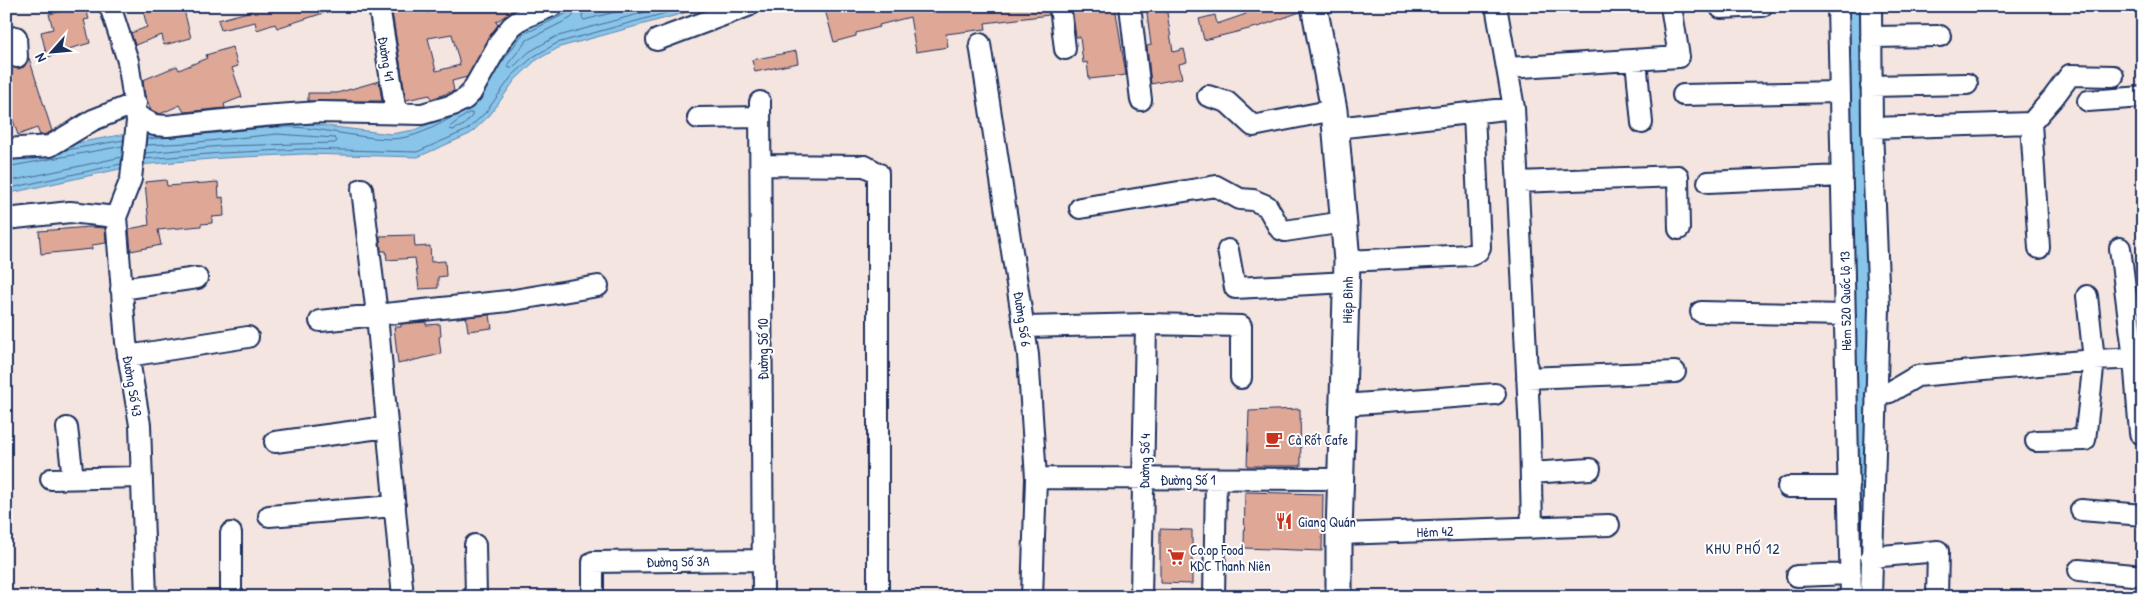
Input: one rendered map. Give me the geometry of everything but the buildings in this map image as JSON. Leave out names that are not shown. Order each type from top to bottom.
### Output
[{"type":"main road","name":"Hiệp Bình","points":[[1314,6],[1335,119],[1348,272],[1339,534],[1339,597]]},
{"type":"street","points":[[110,6],[128,61],[137,113]]},
{"type":"street","name":"Đường 41","points":[[379,6],[396,112]]},
{"type":"street","points":[[6,150],[50,146],[93,120],[137,113],[154,125],[167,126],[319,112],[422,114],[453,105],[465,99],[486,68],[501,40],[512,26],[523,18],[552,6]]},
{"type":"street","points":[[657,40],[748,6]]},
{"type":"street","points":[[1060,6],[1065,49]]},
{"type":"street","points":[[1130,6],[1141,100]]},
{"type":"street","points":[[1496,6],[1514,108],[1532,528]]},
{"type":"street","points":[[1507,68],[1678,57],[1671,6]]},
{"type":"street","points":[[1721,8],[1762,6]]},
{"type":"street","name":"Hẻm 520 Quốc lộ 13","points":[[1838,6],[1852,597]]},
{"type":"street","points":[[1871,6],[1872,128],[1879,308],[1871,597]]},
{"type":"street","points":[[1871,37],[1940,36]]},
{"type":"street","points":[[6,39],[16,37],[17,57]]},
{"type":"street","name":"Đường Số 6","points":[[980,44],[1024,326],[1036,478],[1032,597]]},
{"type":"street","points":[[1636,60],[1642,124]]},
{"type":"street","points":[[2039,248],[2031,123],[2070,75],[2113,76]]},
{"type":"street","points":[[1871,86],[1966,84]]},
{"type":"street","points":[[1683,94],[1840,92]]},
{"type":"street","points":[[1208,96],[1227,102],[1253,126],[1335,119],[1474,113],[1514,108]]},
{"type":"street","points":[[2088,101],[2143,97]]},
{"type":"street","name":"Đường Số 10","points":[[698,118],[760,110],[763,597]]},
{"type":"street","name":"Đường Số 43","points":[[137,113],[130,179],[116,217],[128,356],[140,425],[146,597]]},
{"type":"street","points":[[1228,250],[1235,288],[1471,255],[1478,251],[1480,247],[1474,113]]},
{"type":"street","points":[[1872,128],[2031,123]]},
{"type":"street","points":[[761,165],[865,166],[878,173],[878,597]]},
{"type":"street","points":[[1518,182],[1678,176],[1679,229]]},
{"type":"street","points":[[1708,182],[1842,176]]},
{"type":"street","points":[[1080,208],[1216,186],[1240,199],[1253,200],[1267,206],[1280,229],[1285,231],[1344,222]]},
{"type":"street","points":[[362,190],[377,315],[402,597]]},
{"type":"street","points":[[6,219],[70,212],[116,217]]},
{"type":"street","points":[[2120,248],[2138,359],[2140,433]]},
{"type":"street","points":[[121,289],[197,278]]},
{"type":"street","points":[[320,321],[508,301],[598,286]]},
{"type":"street","points":[[2036,441],[2085,440],[2094,360],[2087,296]]},
{"type":"street","points":[[1701,312],[1845,315]]},
{"type":"street","points":[[1024,326],[1146,324],[1241,326],[1241,378]]},
{"type":"street","name":"Đường Số 4","points":[[1142,597],[1146,324]]},
{"type":"street","points":[[128,356],[248,337]]},
{"type":"street","points":[[1876,395],[1890,392],[1917,376],[2094,360],[2138,359]]},
{"type":"street","points":[[1527,378],[1676,372]]},
{"type":"street","points":[[1343,405],[1495,394]]},
{"type":"street","points":[[275,442],[388,427]]},
{"type":"street","points":[[67,428],[73,478]]},
{"type":"street","points":[[1530,472],[1590,469]]},
{"type":"street","points":[[51,478],[141,477]]},
{"type":"street","name":"Đường Số 1","points":[[1036,478],[1341,480]]},
{"type":"street","points":[[1214,597],[1216,479]]},
{"type":"street","points":[[1788,487],[1849,486]]},
{"type":"street","points":[[269,516],[395,506]]},
{"type":"street","points":[[2081,510],[2143,515]]},
{"type":"street","name":"Hẻm 42","points":[[1339,534],[1609,525]]},
{"type":"street","points":[[231,533],[231,597]]},
{"type":"street","points":[[475,545],[476,597]]},
{"type":"street","points":[[1871,557],[1938,551],[1937,597]]},
{"type":"street","name":"Đường Số 3A","points":[[593,597],[593,562],[762,560]]},
{"type":"street","points":[[2079,570],[2143,576]]},
{"type":"street","points":[[1797,576],[1851,574]]},
{"type":"water","points":[[571,6],[710,6],[560,47],[535,61],[515,80],[490,115],[470,134],[418,157],[304,154],[138,165],[6,194],[6,156],[120,135],[186,132],[277,122],[391,134],[414,130],[452,112],[519,31],[539,19]]},
{"type":"waterway","points":[[1854,6],[1859,146],[1862,597]]},
{"type":"place","name":"Cà Rốt Cafe","points":[[1274,439]]},
{"type":"place","name":"Giang Quán","points":[[1284,521]]},
{"type":"place","name":"Co.op Food KDC Thanh Niên","points":[[1176,557]]},
{"type":"district","name":"KHU PHỐ 12","points":[[1743,548]]}]
